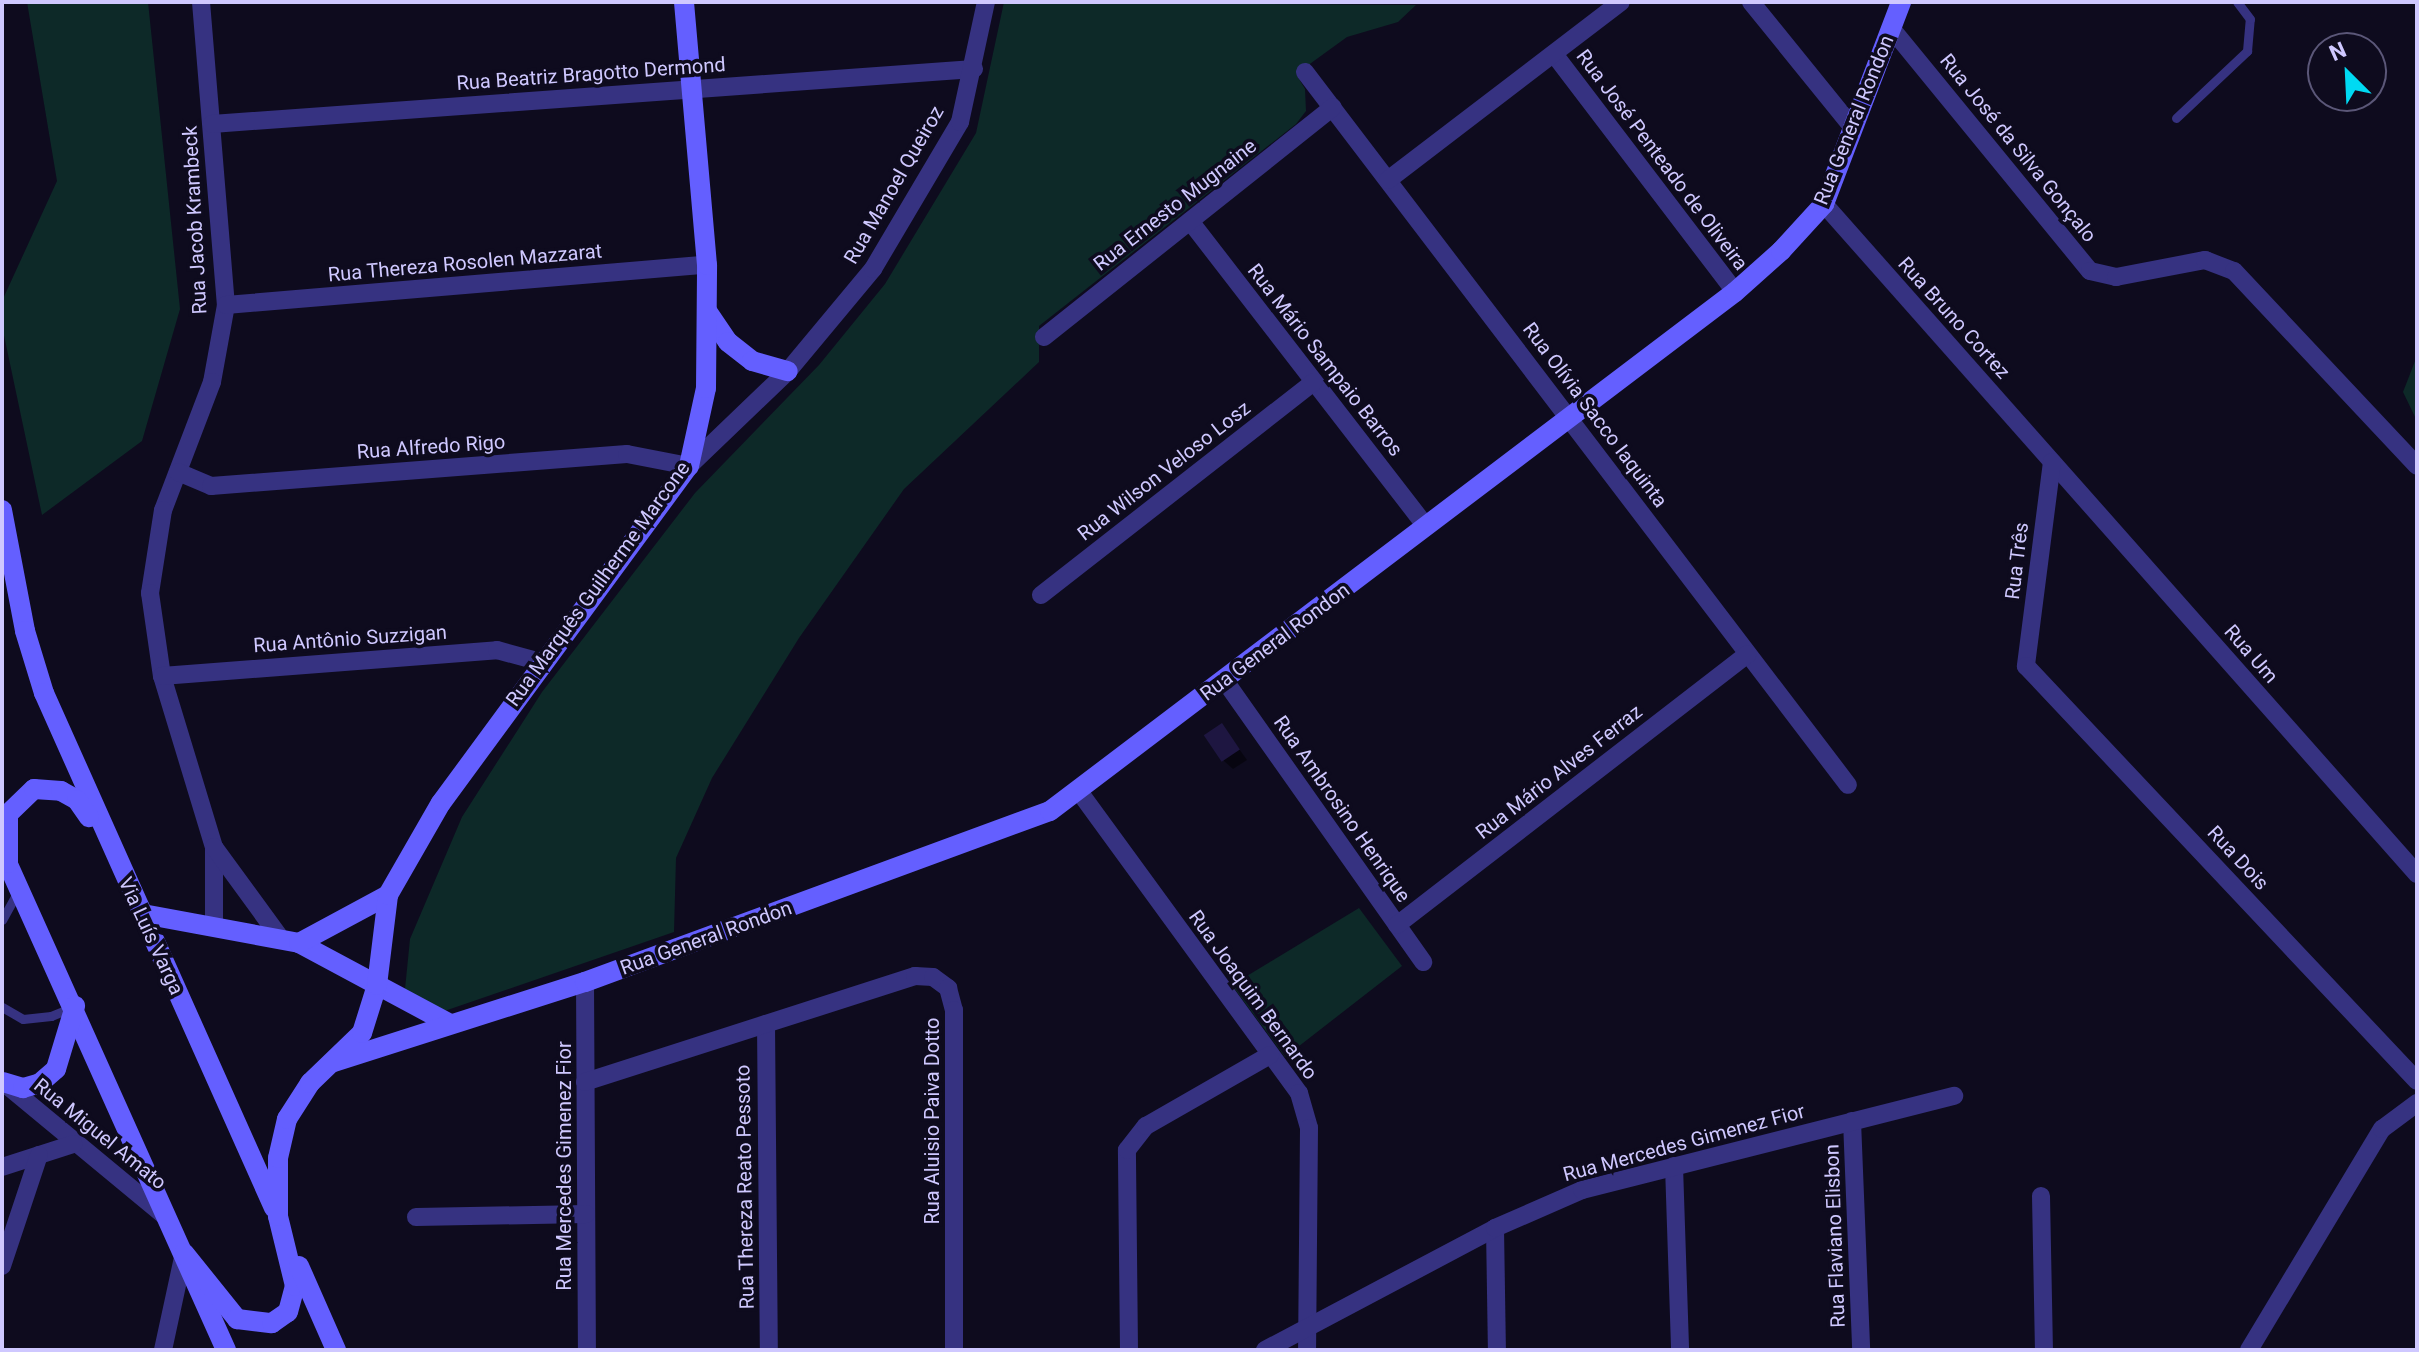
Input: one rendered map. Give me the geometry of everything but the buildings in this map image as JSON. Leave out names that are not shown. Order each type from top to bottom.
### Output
[{"type":"street","name":"Rua Jacob Krambeck","points":[[201,2],[226,305],[212,382],[163,510],[150,593],[162,676],[214,847],[214,926]]},
{"type":"street","name":"Rua Marquês Guilherme Marcone","points":[[377,985],[388,895],[441,803],[541,662],[689,466],[706,388],[707,265],[684,2]]},
{"type":"street","name":"Rua Manoel Queiroz","points":[[689,466],[788,371],[873,269],[960,122],[974,69],[986,2]]},
{"type":"street","points":[[1388,180],[1621,2]]},
{"type":"street","points":[[1751,2],[1853,128]]},
{"type":"street","name":"Rua General Rondon","points":[[334,1062],[448,1023],[585,982],[1050,811],[1735,292],[1824,204],[1901,2]]},
{"type":"street","name":"Rua José da Silva Gonçalo","points":[[1891,28],[2090,271],[2116,277],[2205,260],[2234,271],[2417,466]]},
{"type":"street","name":"Rua José Penteado de Oliveira","points":[[1554,54],[1735,292]]},
{"type":"street","name":"Rua Beatriz Bragotto Dermond","points":[[212,124],[974,69]]},
{"type":"street","name":"Rua Olívia Sacco Iaquinta","points":[[1305,72],[1848,785]]},
{"type":"street","name":"Rua Ernesto Mugnaine","points":[[1044,337],[1333,107]]},
{"type":"street","name":"Rua Bruno Cortez","points":[[1824,204],[2052,462]]},
{"type":"street","name":"Rua Mário Sampaio Barros","points":[[1190,221],[1426,526]]},
{"type":"street","name":"Rua Thereza Rosolen Mazzarat","points":[[226,305],[707,265]]},
{"type":"street","points":[[707,311],[728,342],[752,361],[788,371]]},
{"type":"street","name":"Rua Wilson Veloso Losz","points":[[1041,595],[1314,382]]},
{"type":"street","name":"Rua Alfredo Rigo","points":[[178,472],[211,486],[627,454],[689,466]]},
{"type":"street","name":"Rua Três","points":[[2026,666],[2052,462]]},
{"type":"street","name":"Rua Um","points":[[2052,462],[2417,874]]},
{"type":"street","name":"Via Luís Varga","points":[[2,510],[25,631],[44,693],[106,840],[143,914],[336,1350]]},
{"type":"street","name":"Rua Antônio Suzzigan","points":[[162,676],[497,650],[541,662]]},
{"type":"street","name":"Rua Mário Alves Ferraz","points":[[1397,925],[1748,654]]},
{"type":"street","name":"Rua Dois","points":[[2026,666],[2417,1081]]},
{"type":"street","name":"Rua Ambrosino Henrique","points":[[1225,681],[1423,962]]},
{"type":"street","points":[[106,840],[77,800],[61,791],[34,789],[8,814],[5,857],[171,1220],[226,1350]]},
{"type":"street","name":"Rua Joaquim Bernardo","points":[[1078,790],[1299,1093],[1309,1128],[1307,1350]]},
{"type":"street","name":"Rua Jacob Krambeck","points":[[214,847],[289,939]]},
{"type":"street","points":[[289,939],[388,895]]},
{"type":"street","points":[[143,914],[289,939],[448,1023]]},
{"type":"street","name":"Rua Aluisio Paiva Dotto","points":[[585,1082],[915,976],[933,977],[948,988],[954,1010],[954,1350]]},
{"type":"street","name":"Rua Mercedes Gimenez Fior","points":[[585,982],[587,1350]]},
{"type":"street","name":"Rua General Rondon","points":[[278,1216],[278,1158],[287,1119],[310,1083],[362,1033],[377,985]]},
{"type":"street","points":[[2,1081],[23,1088],[40,1083],[56,1069],[75,1006]]},
{"type":"street","name":"Rua Thereza Reato Pessoto","points":[[766,1024],[769,1350]]},
{"type":"street","points":[[1129,1350],[1127,1150],[1146,1126],[1270,1055]]},
{"type":"street","name":"Rua Miguel Amato","points":[[2,1081],[73,1144],[171,1220]]},
{"type":"street","name":"Rua Mercedes Gimenez Fior","points":[[1265,1350],[1495,1228],[1582,1190],[1954,1096]]},
{"type":"street","points":[[2249,1350],[2382,1129],[2417,1103]]},
{"type":"street","name":"Rua Flaviano Elisbon","points":[[1852,1121],[1861,1350]]},
{"type":"street","points":[[2,1167],[73,1144]]},
{"type":"street","points":[[2,1266],[39,1155]]},
{"type":"street","points":[[1674,1166],[1680,1350]]},
{"type":"street","points":[[2041,1196],[2044,1350]]},
{"type":"street","points":[[416,1217],[586,1214]]},
{"type":"street","points":[[184,1253],[237,1319],[272,1323],[295,1299],[278,1216]]},
{"type":"street","points":[[1495,1228],[1497,1350]]},
{"type":"street","points":[[163,1350],[184,1253]]},
{"type":"lane","points":[[2176,118],[2247,51],[2250,19],[2237,2]]},
{"type":"lane","points":[[2,920],[19,888]]},
{"type":"lane","points":[[2,1007],[23,1019],[51,1016],[75,1006]]},
{"type":"green space","points":[[27,2],[148,2],[180,309],[142,441],[42,515],[2,326],[2,301],[57,181]]},
{"type":"green space","points":[[1004,2],[1416,5],[1398,22],[1347,37],[1296,74],[1305,89],[1306,111],[1296,124],[1039,326],[1039,362],[904,489],[799,638],[712,778],[676,858],[674,932],[427,1017],[405,989],[410,939],[462,817],[542,692],[695,493],[819,365],[885,284],[976,133]]},
{"type":"green space","points":[[2417,356],[2417,421],[2403,392]]},
{"type":"green space","points":[[1359,908],[1402,966],[1285,1057],[1232,985]]}]
